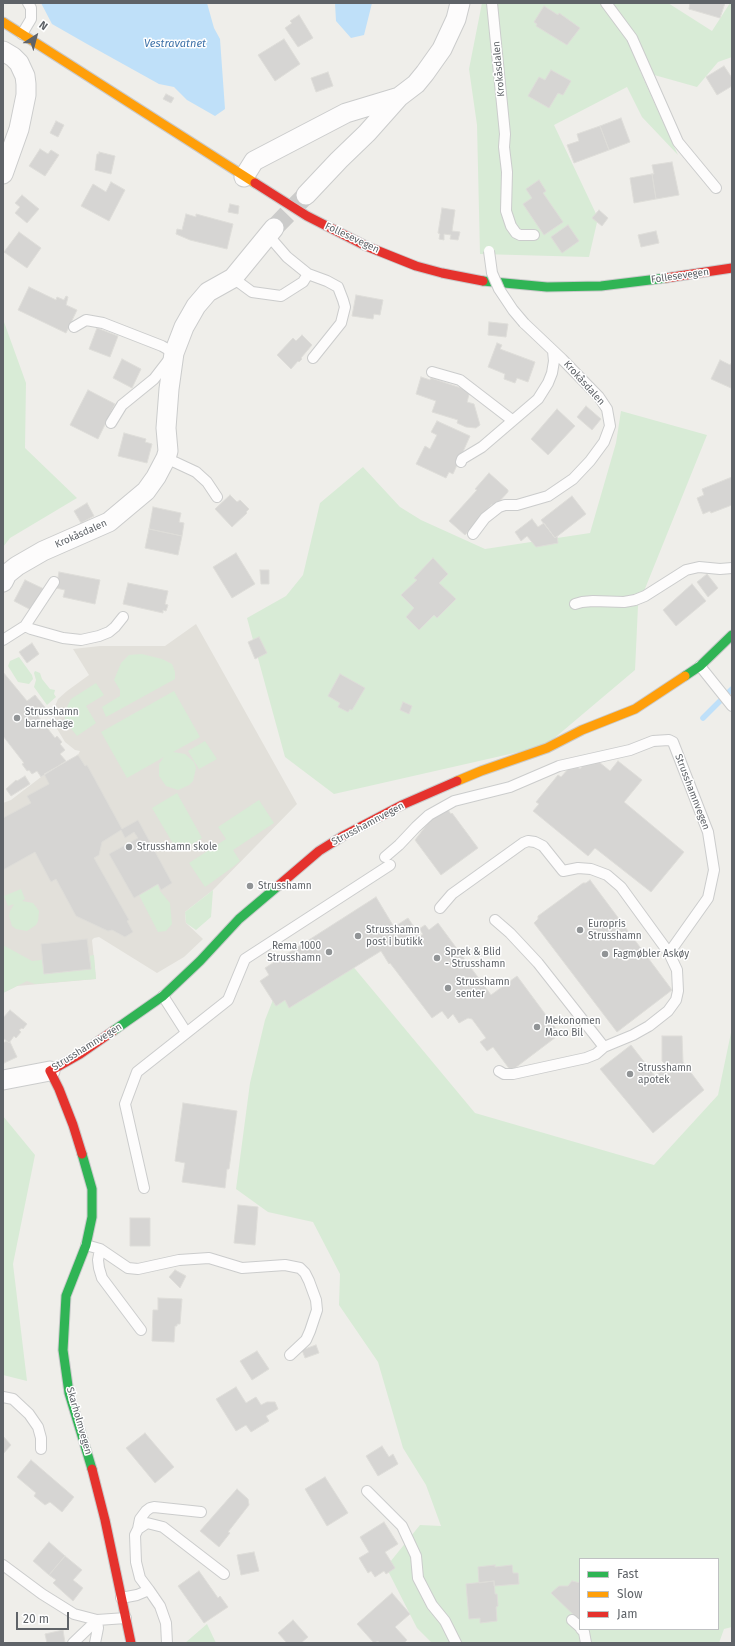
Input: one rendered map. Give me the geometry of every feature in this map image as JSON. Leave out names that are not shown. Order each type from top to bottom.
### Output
[{"type":"street","points":[[306,195],[367,133],[399,97],[416,84],[442,49],[456,19],[460,3]]},
{"type":"street","name":"Follesevegen","points":[[3,22],[307,216],[366,246],[416,266],[468,279],[547,288],[601,286],[654,280],[732,268]]},
{"type":"street","points":[[3,51],[13,57],[22,68],[26,84],[26,95],[19,129],[3,174]]},
{"type":"street","points":[[244,177],[254,161],[346,113],[399,97]]},
{"type":"street","name":"Krokåsdalen","points":[[3,582],[7,574],[17,566],[43,550],[99,528],[109,522],[146,491],[156,478],[166,458],[169,389],[174,352],[184,327],[196,306],[208,292],[233,278],[271,231]]},
{"type":"street","name":"Strusshamnvegen","points":[[3,1080],[50,1071],[80,1054],[163,996],[200,961],[239,919],[319,851],[343,836],[402,805],[481,771],[547,748],[582,730],[635,709],[703,670],[732,635]]},
{"type":"street","name":"Skarholmvegen","points":[[50,1071],[59,1088],[73,1125],[92,1189],[92,1217],[86,1245],[66,1296],[63,1350],[69,1393],[92,1467],[105,1520],[130,1643]]},
{"type":"lane","points":[[22,34],[31,19],[31,8],[28,3]]},
{"type":"lane","name":"Krokåsdalen","points":[[492,3],[506,134],[504,147],[507,172],[506,212],[511,226],[516,233],[520,235],[534,235]]},
{"type":"lane","points":[[606,3],[632,38],[678,142],[716,188]]},
{"type":"lane","name":"Krokåsdalen","points":[[271,231],[287,257],[308,274],[338,287],[345,308],[341,323],[313,358]]},
{"type":"lane","name":"Krokåsdalen","points":[[473,534],[485,518],[499,507],[505,505],[517,506],[548,496],[573,479],[590,461],[604,442],[609,433],[610,426],[610,419],[607,409],[599,397],[524,323],[513,310],[499,289],[492,273],[489,251]]},
{"type":"lane","points":[[233,278],[252,292],[281,296],[303,282],[308,274]]},
{"type":"lane","points":[[74,327],[86,320],[103,323],[174,352]]},
{"type":"lane","name":"Krokåsdalen","points":[[461,462],[482,447],[538,399],[548,383],[554,362],[553,350]]},
{"type":"lane","name":"Krokåsdalen","points":[[112,423],[122,405],[154,379],[174,352]]},
{"type":"lane","points":[[432,372],[460,380],[512,420]]},
{"type":"lane","points":[[166,458],[196,472],[207,482],[217,497]]},
{"type":"lane","points":[[575,604],[593,600],[624,602],[635,600],[645,596],[686,570],[699,566],[720,569],[732,568]]},
{"type":"lane","points":[[3,640],[25,626],[54,582]]},
{"type":"lane","points":[[25,626],[63,638],[81,640],[109,632],[123,617]]},
{"type":"lane","points":[[703,670],[732,706]]},
{"type":"lane","name":"Strusshamnvegen","points":[[144,1188],[125,1104],[137,1072],[228,1000],[245,959],[387,861],[416,826],[430,815],[454,801],[510,787],[558,766],[630,750],[653,741],[669,740],[673,742],[708,832],[714,870],[708,898],[669,953]]},
{"type":"lane","points":[[440,908],[452,894],[523,843],[528,841],[536,842],[543,846],[563,871],[578,868],[591,868],[607,875],[621,887],[669,953],[677,970],[678,991],[676,1000],[668,1011],[649,1026],[633,1035],[604,1047],[596,1054],[586,1058],[513,1074],[504,1074],[499,1071]]},
{"type":"lane","points":[[495,920],[510,933],[538,963],[604,1047]]},
{"type":"lane","points":[[163,996],[186,1032]]},
{"type":"lane","points":[[86,1245],[100,1249],[128,1268],[148,1268],[178,1260],[209,1258],[242,1268],[293,1265],[300,1268],[306,1273],[317,1310],[306,1340],[290,1355]]},
{"type":"lane","points":[[100,1249],[98,1260],[102,1278],[141,1330]]},
{"type":"lane","points":[[3,1397],[13,1400],[29,1414],[38,1427],[41,1438],[41,1449]]},
{"type":"lane","points":[[367,1491],[402,1526],[416,1556],[418,1578],[432,1605],[445,1621],[456,1643]]},
{"type":"lane","points":[[167,1643],[166,1623],[160,1606],[140,1578],[136,1562],[135,1535],[140,1519],[150,1508],[200,1512]]},
{"type":"lane","points":[[138,1529],[147,1524],[163,1527],[224,1574]]},
{"type":"lane","points":[[3,1565],[42,1594],[74,1614],[97,1620],[126,1618]]},
{"type":"lane","points":[[121,1598],[137,1595],[149,1590]]},
{"type":"lane","points":[[73,1643],[97,1620]]},
{"type":"lane","points":[[95,1643],[98,1628],[97,1620]]},
{"type":"lane","points":[[572,1620],[579,1626]]},
{"type":"lane","points":[[582,1630],[586,1643]]},
{"type":"shaded area","name":"Strusshamn skole","points":[[196,624],[297,804],[213,890],[185,912],[186,923],[203,939],[184,957],[157,973],[99,937],[92,940],[96,979],[17,986],[3,993],[3,803],[11,800],[41,777],[78,755],[80,751],[75,750],[65,742],[53,722],[53,711],[58,699],[89,675],[73,649],[100,646],[165,646]]},
{"type":"green space","points":[[482,3],[668,3],[712,31],[730,3],[732,3],[732,57],[718,62],[697,87],[640,71],[678,155],[642,117],[627,87],[554,125],[598,218],[589,257],[480,254],[477,125],[469,69]]},
{"type":"green space","points":[[3,322],[26,383],[25,448],[77,498],[10,538],[3,547]]},
{"type":"green space","points":[[621,411],[707,435],[638,606],[635,670],[545,746],[334,794],[285,757],[247,618],[286,596],[303,575],[320,503],[363,467],[400,507],[421,520],[485,549],[590,533],[616,443]]},
{"type":"green space","points":[[142,654],[162,659],[172,664],[175,672],[175,679],[106,717],[102,707],[120,696],[120,690],[114,680],[121,663],[129,655]]},
{"type":"green space","points":[[19,657],[32,675],[33,679],[29,684],[18,682],[8,666],[10,661]]},
{"type":"green space","points":[[35,671],[40,673],[42,679],[50,689],[55,690],[54,694],[56,697],[47,705],[34,687],[36,680],[34,673]]},
{"type":"green space","points":[[96,683],[104,695],[86,706],[96,723],[77,736],[65,721],[65,711],[71,699]]},
{"type":"green space","points":[[174,691],[200,737],[173,752],[185,754],[194,762],[196,768],[193,781],[189,785],[178,790],[166,786],[159,776],[159,764],[164,757],[127,778],[101,732]]},
{"type":"green space","points":[[205,741],[217,759],[199,769],[188,751]]},
{"type":"green space","points":[[177,793],[202,838],[178,852],[152,808]]},
{"type":"green space","points":[[259,800],[274,823],[233,850],[240,861],[205,887],[189,863],[226,839],[218,827]]},
{"type":"green space","points":[[158,884],[160,891],[170,903],[172,924],[166,931],[158,932],[139,895]]},
{"type":"green space","points":[[21,889],[25,899],[22,901],[33,903],[39,911],[36,925],[27,931],[16,929],[12,926],[9,916],[14,904],[8,906],[4,896]]},
{"type":"green space","points":[[213,890],[211,917],[196,930],[186,923],[185,912]]},
{"type":"green space","points":[[3,945],[32,961],[42,960],[44,973],[91,968],[89,956],[94,955],[96,979],[35,984],[27,981],[3,993]]},
{"type":"green space","points":[[346,958],[475,1113],[654,1165],[718,1095],[732,1028],[732,1627],[724,1629],[719,1643],[432,1643],[417,1628],[386,1567],[420,1525],[441,1526],[426,1485],[403,1448],[378,1362],[339,1305],[340,1274],[313,1222],[268,1212],[236,1189],[250,1083],[265,1020],[286,967]]},
{"type":"green space","points":[[3,1116],[35,1155],[13,1264],[27,1381],[3,1375]]},
{"type":"green space","points":[[207,1624],[216,1643],[185,1643]]},
{"type":"water","name":"Vestravatnet","points":[[41,3],[207,3],[214,28],[220,39],[225,109],[215,116],[187,100],[174,87],[159,84],[52,24]]},
{"type":"water","points":[[335,3],[372,3],[364,35],[351,38],[336,21]]},
{"type":"building","points":[[690,3],[725,3],[720,18],[689,9]]},
{"type":"building","points":[[544,6],[558,15],[559,13],[580,28],[567,45],[536,26],[537,24],[534,22]]},
{"type":"building","points":[[299,15],[313,38],[298,47],[285,28],[292,23],[290,21]]},
{"type":"building","points":[[284,39],[300,64],[275,81],[258,55]]},
{"type":"building","points":[[724,66],[732,78],[732,86],[717,95],[706,77]]},
{"type":"building","points":[[551,70],[571,81],[563,95],[558,93],[549,108],[528,96],[539,77],[545,80]]},
{"type":"building","points":[[328,72],[333,86],[316,92],[311,78]]},
{"type":"building","points":[[166,94],[174,98],[171,103],[163,99]]},
{"type":"building","points":[[621,118],[630,142],[609,150],[600,126]]},
{"type":"building","points":[[56,121],[64,125],[58,137],[50,133]]},
{"type":"building","points":[[600,126],[609,150],[574,163],[567,145],[579,141],[577,134]]},
{"type":"building","points":[[40,149],[48,154],[51,150],[59,155],[45,176],[29,166]]},
{"type":"building","points":[[99,152],[115,156],[111,174],[95,170],[97,154],[99,154]]},
{"type":"building","points":[[672,162],[679,195],[656,199],[652,165]]},
{"type":"building","points":[[652,174],[656,199],[634,203],[630,178]]},
{"type":"building","points":[[539,180],[546,191],[543,193],[563,222],[544,235],[523,204],[532,198],[526,189]]},
{"type":"building","points":[[111,182],[125,190],[109,221],[81,206],[93,184],[106,192]]},
{"type":"building","points":[[22,195],[39,209],[27,223],[15,213],[20,207],[15,203]]},
{"type":"building","points":[[230,204],[239,206],[238,214],[228,212]]},
{"type":"building","points":[[442,208],[455,210],[452,231],[460,232],[458,240],[450,239],[451,235],[444,234],[444,240],[439,239],[440,234],[438,233]]},
{"type":"building","points":[[599,210],[608,218],[602,226],[592,218]]},
{"type":"building","points":[[186,214],[196,217],[196,214],[233,224],[227,249],[190,240],[176,234],[177,229],[182,230]]},
{"type":"building","points":[[568,225],[579,241],[562,253],[551,237]]},
{"type":"building","points":[[656,231],[659,243],[641,247],[638,235]]},
{"type":"building","points":[[19,232],[41,248],[27,268],[4,252]]},
{"type":"building","points":[[29,287],[56,300],[57,297],[64,300],[66,296],[68,297],[66,305],[77,310],[66,333],[18,310]]},
{"type":"building","points":[[356,295],[383,300],[380,315],[374,314],[373,319],[352,316]]},
{"type":"building","points":[[489,322],[508,324],[506,337],[488,335]]},
{"type":"building","points":[[97,328],[118,336],[110,357],[89,349]]},
{"type":"building","points":[[302,335],[312,345],[301,358],[302,359],[299,362],[298,361],[291,369],[277,355],[293,338],[296,341]]},
{"type":"building","points":[[497,343],[502,345],[500,349],[535,362],[528,382],[517,378],[515,383],[504,379],[505,374],[488,367]]},
{"type":"building","points":[[122,359],[141,369],[132,388],[113,378]]},
{"type":"building","points":[[720,360],[730,365],[732,362],[731,388],[711,379]]},
{"type":"building","points":[[421,377],[430,380],[431,378],[470,391],[467,402],[474,404],[480,425],[476,428],[466,427],[457,423],[458,420],[432,412],[436,401],[416,394]]},
{"type":"building","points":[[88,390],[115,404],[98,439],[70,425]]},
{"type":"building","points":[[586,406],[601,419],[592,430],[577,417]]},
{"type":"building","points":[[557,409],[575,426],[548,455],[531,439]]},
{"type":"building","points":[[437,421],[470,436],[453,474],[449,472],[446,478],[416,464],[425,446],[430,449],[437,435],[431,432]]},
{"type":"building","points":[[124,433],[146,439],[145,442],[152,444],[147,463],[118,456]]},
{"type":"building","points":[[489,473],[508,490],[508,492],[496,505],[494,506],[492,504],[465,535],[449,521],[477,490],[475,489]]},
{"type":"building","points":[[732,477],[732,505],[711,513],[710,511],[703,514],[697,498],[704,495],[702,489]]},
{"type":"building","points":[[230,495],[237,502],[240,500],[249,509],[246,512],[247,513],[232,527],[215,509]]},
{"type":"building","points":[[572,496],[586,514],[555,538],[541,520]]},
{"type":"building","points":[[87,503],[94,516],[81,523],[74,511]]},
{"type":"building","points":[[153,507],[181,513],[179,522],[184,523],[182,536],[149,529]]},
{"type":"building","points":[[532,519],[538,527],[544,523],[555,538],[557,536],[558,543],[536,547],[527,536],[521,541],[515,532]]},
{"type":"building","points":[[149,529],[182,536],[178,555],[145,548]]},
{"type":"building","points":[[236,553],[255,584],[232,598],[213,567]]},
{"type":"building","points":[[433,558],[448,574],[439,583],[456,599],[437,618],[434,615],[419,630],[406,617],[414,608],[401,595],[417,580],[414,578]]},
{"type":"building","points":[[260,570],[269,570],[269,584],[261,584]]},
{"type":"building","points":[[59,572],[100,580],[95,604],[63,597],[65,590],[56,588]]},
{"type":"building","points":[[707,574],[718,588],[708,597],[697,582]]},
{"type":"building","points":[[25,580],[44,589],[33,611],[14,601]]},
{"type":"building","points":[[128,583],[168,591],[165,604],[168,605],[166,611],[163,610],[163,613],[123,604]]},
{"type":"building","points":[[692,584],[706,601],[676,626],[663,610]]},
{"type":"building","points":[[259,637],[267,653],[255,659],[248,642]]},
{"type":"building","points":[[32,643],[39,654],[27,663],[19,652]]},
{"type":"building","points":[[3,672],[27,701],[35,695],[47,710],[38,716],[55,738],[57,736],[62,742],[60,744],[65,750],[60,754],[66,761],[41,777],[37,771],[32,774],[29,770],[27,771],[22,764],[24,763],[3,736]]},
{"type":"building","points":[[340,674],[365,688],[352,710],[350,709],[348,712],[338,707],[340,703],[328,696]]},
{"type":"building","points":[[403,702],[412,706],[409,714],[400,710]]},
{"type":"building","points":[[78,755],[85,766],[87,765],[122,829],[138,820],[172,883],[161,890],[158,884],[134,898],[109,854],[138,838],[134,832],[125,838],[121,830],[102,842],[99,855],[94,858],[129,920],[127,921],[133,932],[125,937],[112,930],[108,931],[76,916],[56,879],[51,882],[35,852],[3,870],[3,818],[31,803],[27,796],[49,784],[44,774]]},
{"type":"building","points":[[618,761],[642,780],[624,802],[684,852],[651,892],[595,848],[588,856],[533,811],[539,804],[536,802],[558,775],[561,777],[569,768],[576,766],[580,769],[584,764],[599,762],[610,771]]},
{"type":"building","points":[[25,776],[30,784],[11,796],[6,789],[16,780],[17,781]]},
{"type":"building","points":[[448,810],[451,814],[452,813],[478,848],[441,875],[415,840],[435,814]]},
{"type":"building","points":[[590,880],[672,990],[617,1032],[534,923],[538,919],[538,916],[583,883]]},
{"type":"building","name":"Strusshamn senter","points":[[376,897],[394,927],[408,918],[420,936],[423,934],[419,929],[425,925],[429,930],[438,923],[491,995],[517,976],[560,1034],[511,1071],[493,1047],[487,1051],[480,1042],[486,1038],[472,1019],[468,1018],[459,1023],[453,1014],[448,1019],[442,1011],[432,1018],[390,963],[389,964],[381,951],[289,1008],[285,1000],[276,1006],[260,981],[269,975],[265,968]]},
{"type":"building","points":[[87,939],[91,969],[44,974],[41,944]]},
{"type":"building","points":[[10,1010],[27,1024],[23,1029],[22,1028],[19,1030],[21,1032],[16,1038],[14,1036],[9,1043],[3,1038],[3,1018]]},
{"type":"building","points":[[662,1036],[682,1036],[683,1062],[704,1090],[653,1133],[600,1069],[631,1045],[655,1076],[667,1066],[662,1061]]},
{"type":"building","points":[[7,1041],[9,1043],[10,1042],[17,1057],[4,1063],[3,1065],[3,1043]]},
{"type":"building","points":[[183,1103],[237,1111],[225,1188],[182,1182],[185,1163],[175,1161]]},
{"type":"building","points":[[238,1205],[258,1207],[255,1245],[234,1243]]},
{"type":"building","points":[[130,1218],[150,1218],[150,1246],[130,1246]]},
{"type":"building","points":[[175,1270],[186,1276],[180,1288],[169,1277]]},
{"type":"building","points":[[158,1298],[182,1299],[180,1324],[175,1326],[174,1342],[152,1341],[153,1310],[158,1310]]},
{"type":"building","points":[[316,1345],[319,1353],[305,1358],[302,1350]]},
{"type":"building","points":[[257,1351],[269,1369],[252,1380],[240,1361]]},
{"type":"building","points":[[236,1387],[246,1403],[256,1397],[261,1405],[267,1402],[275,1402],[278,1409],[266,1416],[269,1421],[251,1432],[246,1425],[236,1431],[216,1399]]},
{"type":"building","points":[[145,1433],[174,1467],[155,1483],[126,1448]]},
{"type":"building","points":[[3,1436],[11,1445],[3,1454]]},
{"type":"building","points":[[382,1446],[389,1457],[393,1454],[398,1464],[378,1476],[366,1456]]},
{"type":"building","points":[[31,1460],[74,1497],[62,1512],[50,1502],[45,1505],[34,1496],[36,1493],[17,1477]]},
{"type":"building","points":[[325,1477],[348,1513],[327,1526],[305,1489]]},
{"type":"building","points":[[237,1489],[248,1499],[249,1505],[228,1532],[230,1533],[219,1547],[200,1531]]},
{"type":"building","points":[[384,1522],[398,1544],[385,1552],[395,1568],[386,1574],[384,1571],[375,1577],[371,1571],[368,1573],[359,1558],[369,1552],[360,1537]]},
{"type":"building","points":[[49,1542],[65,1556],[49,1575],[33,1561]]},
{"type":"building","points":[[254,1552],[259,1571],[241,1575],[237,1555]]},
{"type":"building","points":[[65,1556],[82,1570],[73,1580],[83,1588],[73,1601],[53,1583],[56,1580],[49,1575]]},
{"type":"building","points":[[495,1565],[495,1567],[512,1565],[513,1573],[518,1573],[519,1584],[494,1586],[494,1581],[479,1583],[478,1567]]},
{"type":"building","points":[[199,1571],[218,1598],[220,1596],[228,1607],[204,1623],[178,1586]]},
{"type":"building","points":[[494,1581],[498,1606],[496,1607],[497,1621],[480,1623],[480,1618],[469,1619],[466,1584]]},
{"type":"building","points":[[572,1581],[579,1583],[579,1620],[551,1593],[559,1586],[568,1586]]},
{"type":"building","points":[[392,1593],[410,1614],[395,1627],[407,1640],[404,1643],[380,1643],[378,1641],[374,1643],[357,1624]]},
{"type":"building","points":[[293,1620],[308,1637],[301,1643],[287,1643],[278,1633]]},
{"type":"building","points":[[63,1630],[65,1643],[47,1643],[45,1634]]},
{"type":"waterway","points":[[703,718],[732,689]]},
{"type":"tunnel","points":[[274,228],[304,197]]},
{"type":"traffic: fast","points":[[483,281],[547,287],[601,286],[666,278]]},
{"type":"traffic: fast","points":[[685,676],[700,666],[732,635]]},
{"type":"traffic: fast","points":[[113,1031],[163,996],[200,961],[239,919],[278,886]]},
{"type":"traffic: fast","points":[[82,1154],[92,1189],[92,1217],[86,1245],[66,1296],[63,1350],[69,1393],[92,1469]]},
{"type":"traffic: slow","points":[[3,22],[255,183]]},
{"type":"traffic: slow","points":[[457,781],[547,748],[582,730],[635,709],[685,676]]},
{"type":"traffic: jam","points":[[255,183],[307,216],[366,246],[416,266],[483,281]]},
{"type":"traffic: jam","points":[[666,278],[732,268]]},
{"type":"traffic: jam","points":[[278,886],[319,851],[343,836],[402,805],[457,781]]},
{"type":"traffic: jam","points":[[82,1154],[73,1125],[59,1089],[50,1071],[80,1054],[113,1031]]},
{"type":"traffic: jam","points":[[92,1469],[105,1520],[131,1643]]},
{"type":"place","name":"Strusshamn barnehage","points":[[17,718]]},
{"type":"place","name":"Strusshamn skole","points":[[129,847]]},
{"type":"place","name":"Strusshamn","points":[[250,886]]},
{"type":"place","name":"Europris Strusshamn","points":[[580,930]]},
{"type":"place","name":"Strusshamn post i butikk","points":[[358,936]]},
{"type":"place","name":"Rema 1000 Strusshamn","points":[[329,952]]},
{"type":"place","name":"Fagmøbler Askøy","points":[[605,954]]},
{"type":"place","name":"Sprek & Blid - Strusshamn","points":[[437,958]]},
{"type":"place","name":"Strusshamn senter","points":[[448,988]]},
{"type":"place","name":"Mekonomen Maco Bil","points":[[537,1027]]},
{"type":"place","name":"Strusshamn apotek","points":[[630,1074]]}]
